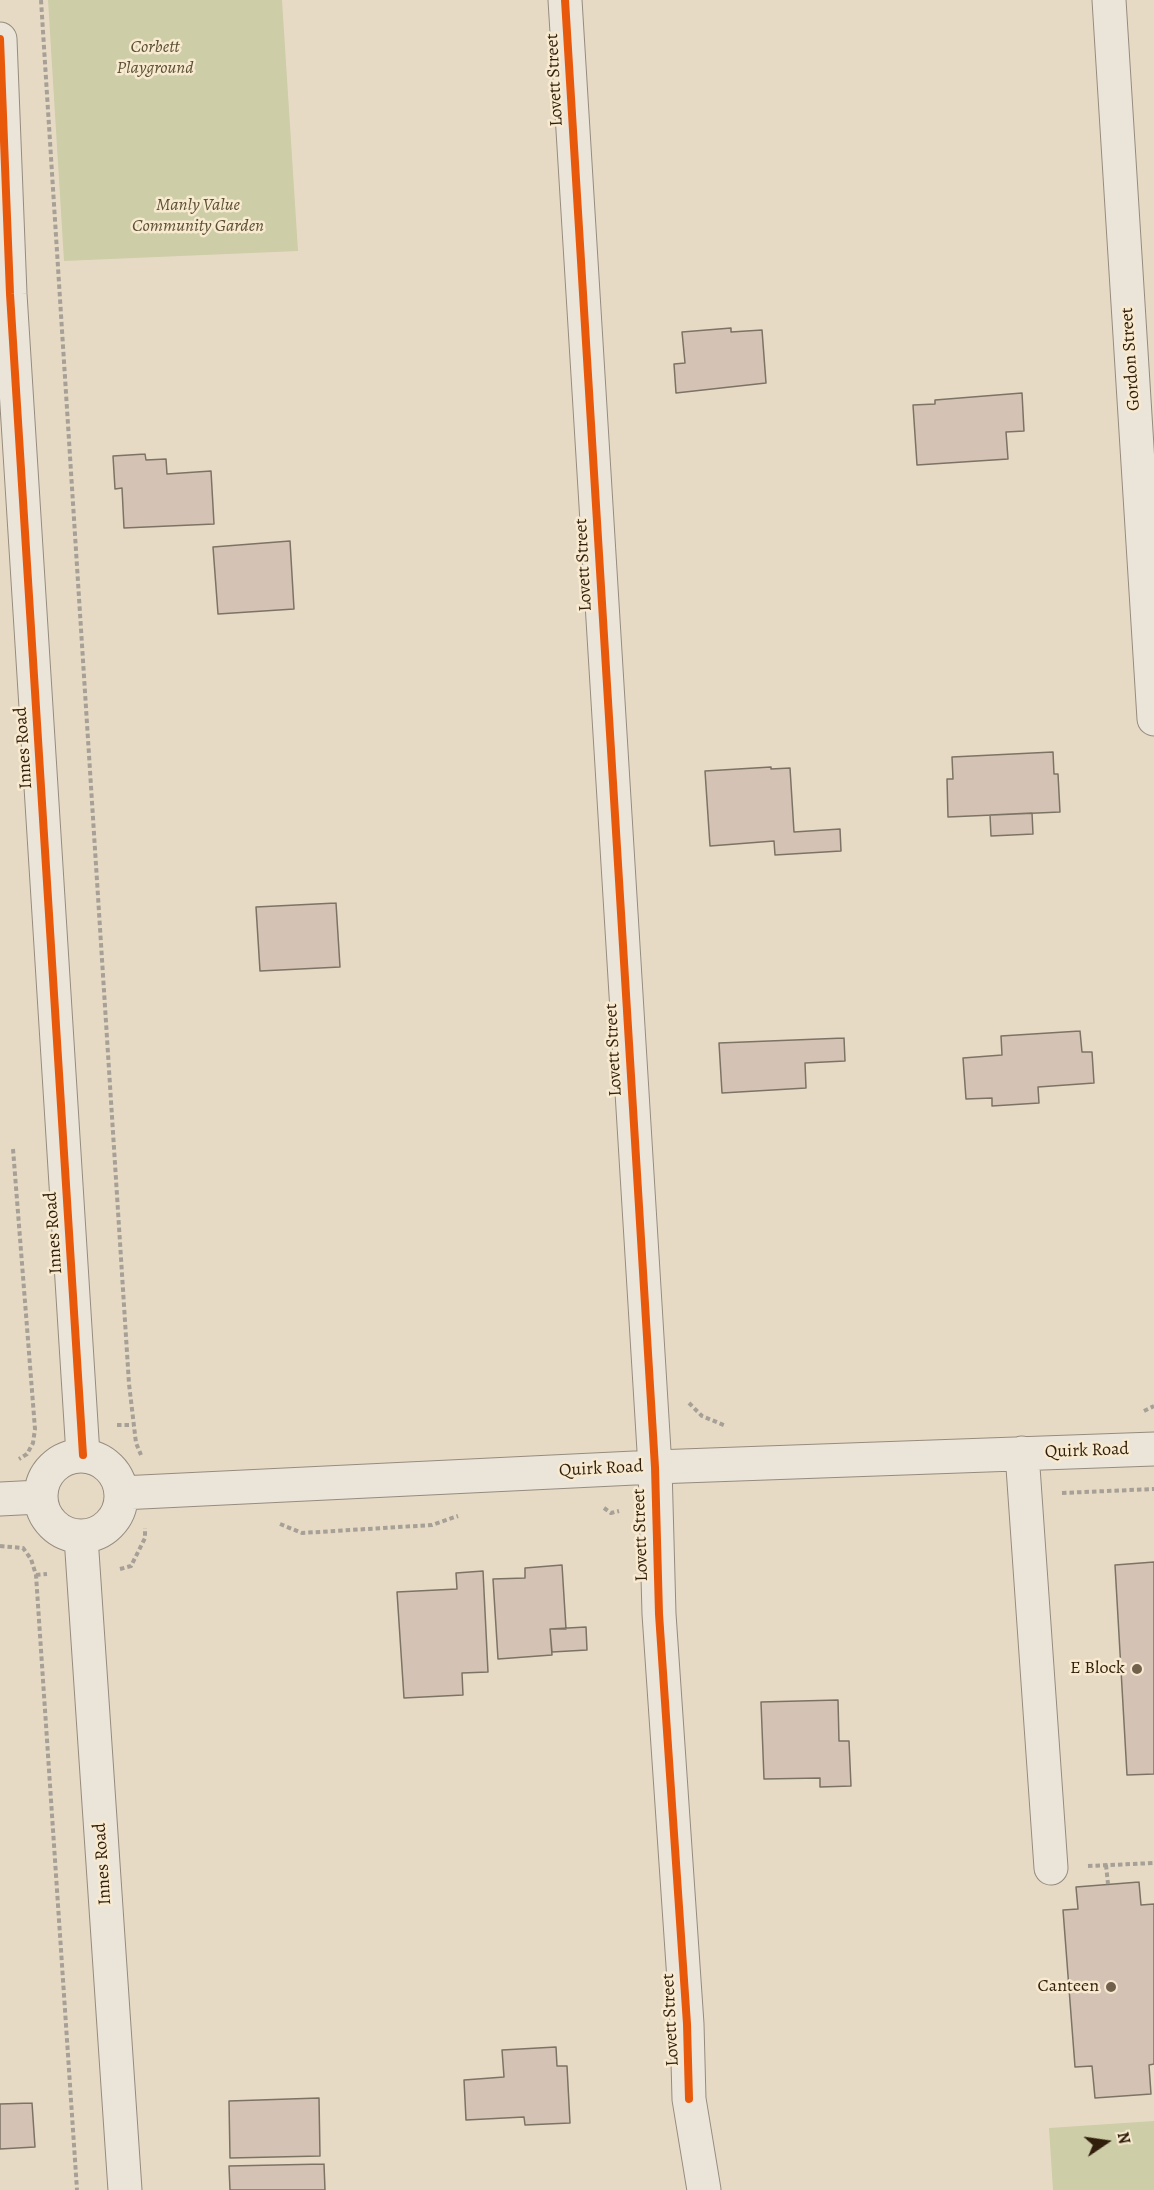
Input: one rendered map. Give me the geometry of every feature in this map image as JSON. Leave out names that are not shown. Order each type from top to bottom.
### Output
[{"type":"street","name":"Lovett Street","points":[[565,0],[655,1467],[659,1614],[687,2024],[689,2099],[704,2190]]},
{"type":"street","name":"Gordon Street","points":[[1109,0],[1154,719]]},
{"type":"street","name":"Innes Road","points":[[0,39],[10,294],[83,1455]]},
{"type":"street","name":"Quirk Road","points":[[133,1492],[655,1467],[1154,1449]]},
{"type":"street","points":[[1022,1453],[1051,1868]]},
{"type":"street","points":[[83,1455],[97,1459],[109,1467],[118,1479],[133,1492],[120,1506],[115,1519],[94,1535],[81,1537],[65,1534],[52,1525],[44,1513],[40,1497],[42,1484],[48,1472],[57,1462],[83,1455]]},
{"type":"street","points":[[0,1499],[40,1497]]},
{"type":"street","name":"Innes Road","points":[[81,1537],[125,2190]]},
{"type":"path","points":[[41,0],[129,1384],[136,1443],[142,1456],[150,1457]]},
{"type":"path","points":[[13,1149],[35,1429],[33,1443],[27,1454],[17,1461]]},
{"type":"path","points":[[651,1406],[689,1402],[702,1416],[725,1426],[736,1425]]},
{"type":"path","points":[[1142,1412],[1154,1406]]},
{"type":"path","points":[[36,1575],[84,1574],[131,1566],[146,1538],[133,1492]]},
{"type":"path","points":[[0,1546],[23,1548],[31,1559],[36,1575],[77,2190]]},
{"type":"path","points":[[1051,1868],[1154,1863]]},
{"type":"path","points":[[1106,1865],[1108,1884]]},
{"type":"green space","points":[[48,0],[282,0],[298,251],[64,261]]},
{"type":"green space","points":[[1154,2121],[1154,2190],[1053,2190],[1049,2128]]},
{"type":"building","points":[[731,328],[731,332],[762,330],[766,383],[676,393],[674,364],[685,363],[682,332]]},
{"type":"building","points":[[1022,393],[1024,431],[1006,432],[1008,459],[917,465],[913,405],[935,404],[935,400]]},
{"type":"building","points":[[145,454],[146,460],[166,459],[167,474],[211,471],[214,524],[124,528],[122,488],[115,489],[113,456]]},
{"type":"building","points":[[290,541],[294,609],[218,614],[213,547]]},
{"type":"building","points":[[1053,752],[1054,774],[1058,774],[1060,812],[948,817],[947,779],[953,779],[952,757]]},
{"type":"building","points":[[771,767],[771,769],[790,768],[794,832],[840,829],[841,851],[775,855],[774,841],[710,846],[705,771]]},
{"type":"building","points":[[1032,813],[1033,834],[991,836],[990,815]]},
{"type":"building","points":[[336,903],[340,967],[260,971],[256,907]]},
{"type":"building","points":[[1080,1031],[1082,1052],[1092,1052],[1094,1083],[1038,1087],[1039,1103],[992,1106],[992,1098],[966,1099],[963,1058],[1002,1055],[1001,1036]]},
{"type":"building","points":[[844,1038],[845,1061],[805,1063],[806,1088],[722,1093],[719,1043]]},
{"type":"building","name":"E Block","points":[[1154,1562],[1154,1774],[1127,1775],[1115,1565]]},
{"type":"building","points":[[562,1565],[566,1629],[550,1629],[552,1655],[498,1659],[493,1579],[525,1578],[525,1568]]},
{"type":"building","points":[[483,1571],[488,1672],[462,1673],[463,1695],[404,1698],[397,1592],[457,1589],[456,1573]]},
{"type":"building","points":[[586,1627],[587,1650],[552,1652],[550,1629]]},
{"type":"building","points":[[838,1700],[839,1741],[849,1741],[851,1786],[820,1787],[820,1778],[764,1779],[761,1702]]},
{"type":"building","name":"Canteen","points":[[1139,1882],[1141,1905],[1154,1904],[1154,2064],[1149,2065],[1151,2094],[1095,2098],[1092,2066],[1075,2067],[1063,1910],[1078,1909],[1076,1887]]},
{"type":"building","points":[[556,2047],[557,2066],[567,2066],[570,2123],[525,2125],[524,2117],[466,2120],[464,2080],[504,2077],[502,2050]]},
{"type":"building","points":[[319,2098],[320,2156],[230,2158],[229,2101]]},
{"type":"building","points":[[32,2103],[35,2147],[0,2149],[0,2104]]},
{"type":"building","points":[[324,2164],[325,2190],[230,2190],[229,2166]]},
{"type":"cycle path","points":[[565,0],[655,1467],[659,1614],[687,2024],[689,2099]]},
{"type":"cycle path","points":[[0,39],[10,294],[83,1455]]},
{"type":"place","name":"E Block","points":[[1137,1669]]},
{"type":"place","name":"Canteen","points":[[1111,1987]]},
{"type":"park label","name":"Corbett Playground","points":[[155,58]]},
{"type":"park label","name":"Manly Value Community Garden","points":[[198,216]]}]
